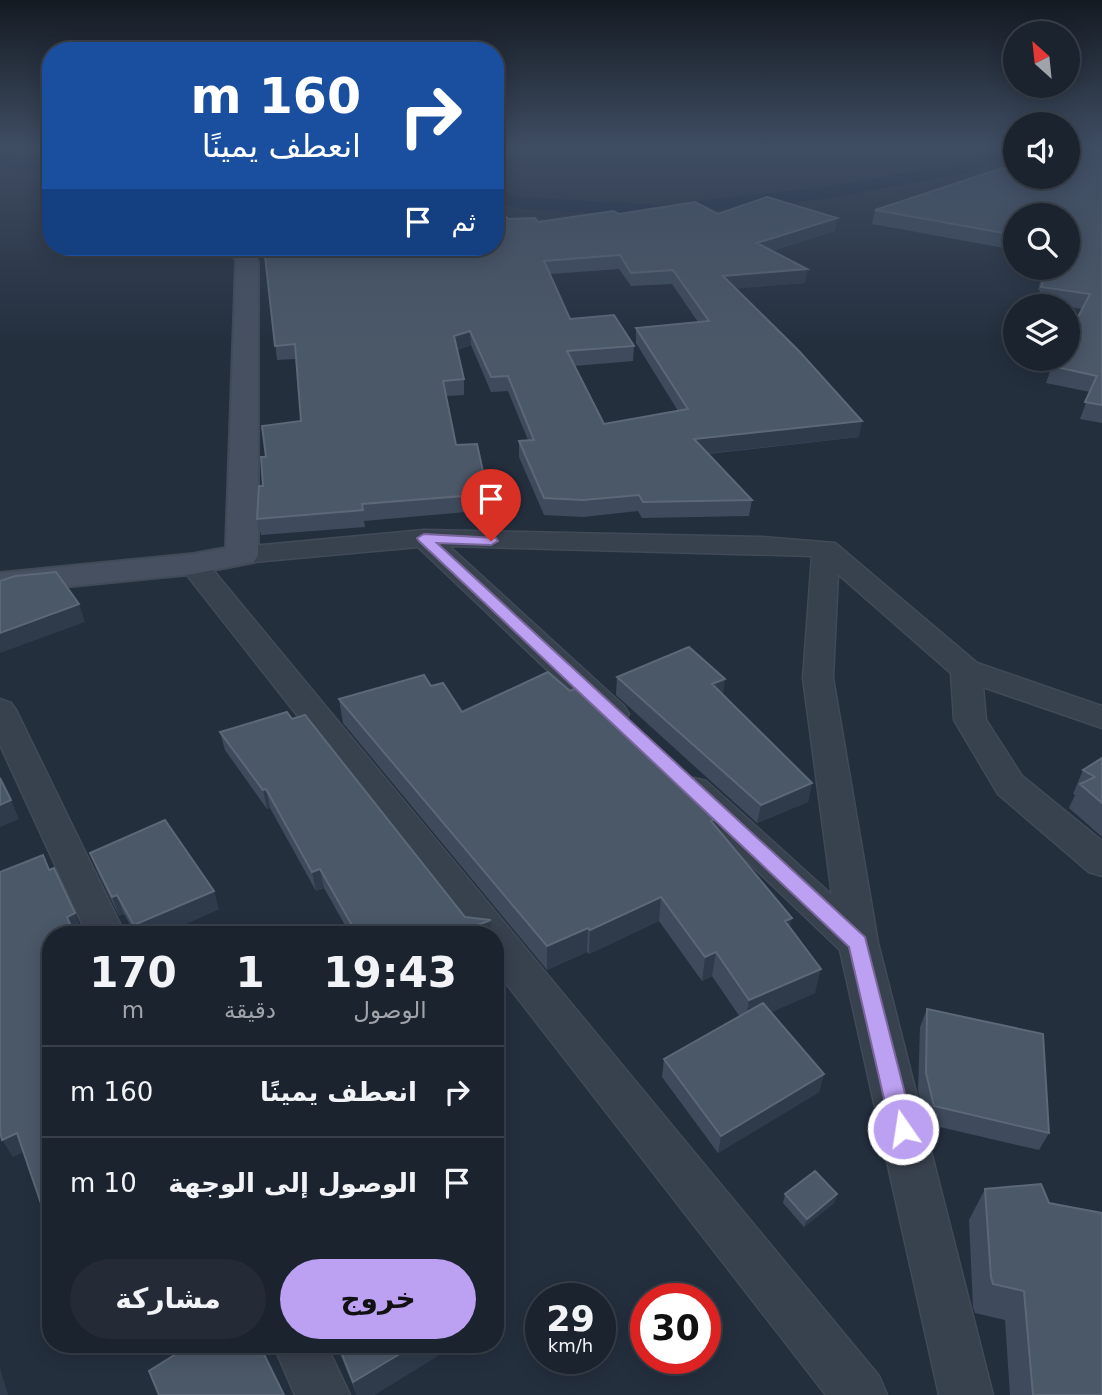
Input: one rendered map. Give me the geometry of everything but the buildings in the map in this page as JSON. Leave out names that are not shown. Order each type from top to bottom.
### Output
[{"type":"street","points":[[242,555],[247,262],[245,256]]},
{"type":"street","points":[[424,538],[636,736]]},
{"type":"street","points":[[0,583],[193,564],[242,555],[424,538],[761,545],[825,549],[966,670],[1102,717]]},
{"type":"street","points":[[825,549],[818,678],[858,943],[966,1395]]},
{"type":"street","points":[[193,564],[485,926]]},
{"type":"street","points":[[966,670],[970,720],[1010,785],[1102,862]]},
{"type":"street","points":[[0,710],[102,926]]},
{"type":"street","points":[[676,774],[858,943]]},
{"type":"street","points":[[504,951],[860,1395]]},
{"type":"street","points":[[303,1353],[323,1395]]},
{"type":"route","points":[[491,541],[424,538],[858,943],[903,1129]]}]
